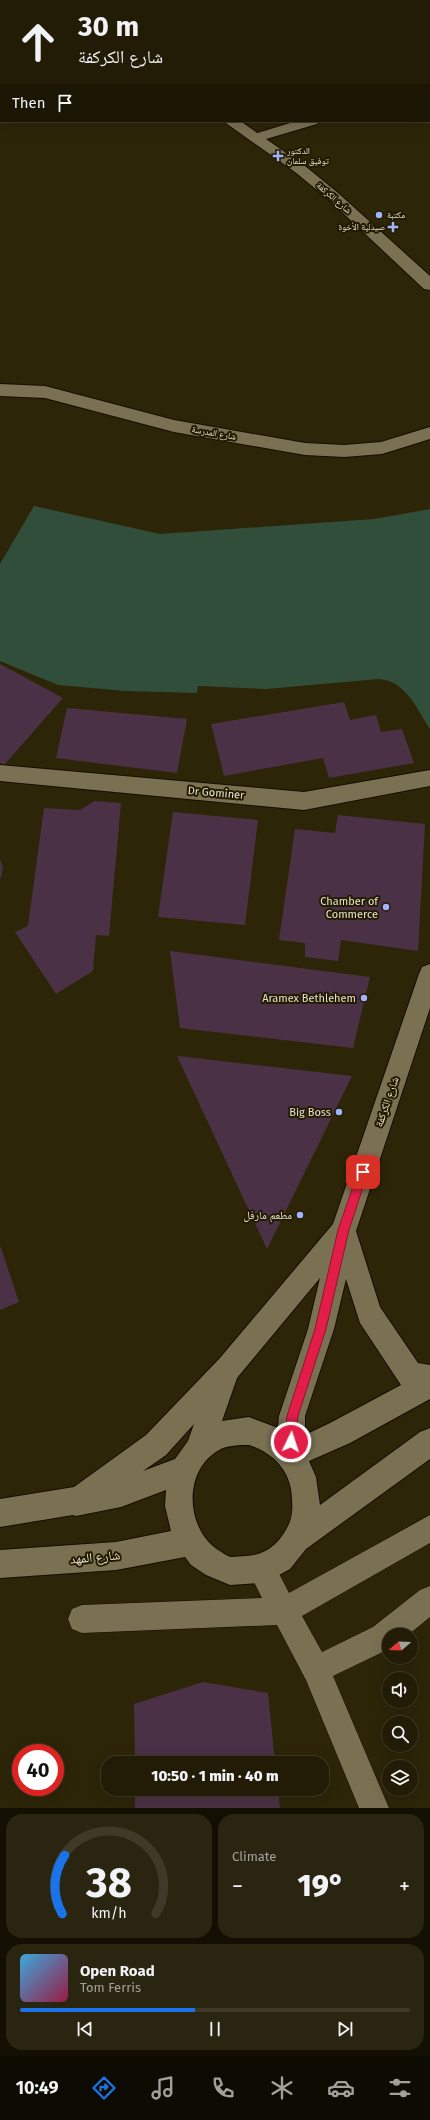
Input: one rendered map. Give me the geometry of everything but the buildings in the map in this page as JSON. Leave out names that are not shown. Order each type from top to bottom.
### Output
[{"type":"street","name":"شارع الكركفة","points":[[232,122],[300,169],[333,196],[430,285]]},
{"type":"street","points":[[256,138],[309,122]]},
{"type":"street","name":"شارع المدرسة","points":[[0,390],[45,392],[174,426],[305,449],[344,451],[382,448],[430,433]]},
{"type":"street","name":"Dr Gominer","points":[[0,774],[304,801],[430,778]]},
{"type":"street","name":"شارع الكركفة","points":[[290,1454],[292,1416],[321,1329],[344,1230],[430,974]]},
{"type":"street","points":[[76,1502],[156,1445],[229,1367],[344,1230]]},
{"type":"street","points":[[344,1230],[369,1314],[411,1376],[430,1378]]},
{"type":"street","points":[[229,1367],[178,1492],[180,1518],[190,1542],[208,1561],[230,1571],[262,1570],[283,1558],[299,1538],[430,1442]]},
{"type":"street","points":[[290,1454],[340,1433],[430,1384]]},
{"type":"street","points":[[0,1513],[121,1494],[191,1459],[208,1441],[228,1432],[249,1431],[273,1440],[290,1454],[302,1476],[307,1499],[307,1515],[299,1538]]},
{"type":"street","name":"شارع المهد","points":[[0,1564],[116,1556],[190,1542]]},
{"type":"lane","points":[[82,1619],[284,1611],[430,1528]]},
{"type":"lane","points":[[262,1570],[316,1670],[374,1808]]},
{"type":"lane","points":[[316,1670],[383,1637],[430,1600]]},
{"type":"green space","points":[[34,506],[160,534],[374,519],[430,509],[430,729],[415,704],[403,690],[388,681],[379,679],[266,689],[198,686],[197,693],[126,691],[58,685],[0,661],[0,564]]},
{"type":"place","name":"الدكتور توفيق سلمان","points":[[278,156]]},
{"type":"place","name":"مكتبة","points":[[379,215]]},
{"type":"place","name":"صيدلية الأخوة","points":[[393,227]]},
{"type":"place","name":"Chamber of Commerce","points":[[386,907]]},
{"type":"place","name":"Aramex Bethlehem","points":[[364,998]]},
{"type":"place","name":"Big Boss","points":[[339,1112]]},
{"type":"place","name":"مطعم مارفل","points":[[300,1215]]},
{"type":"route","points":[[291,1442],[292,1416],[321,1329],[344,1230],[363,1172]]}]
